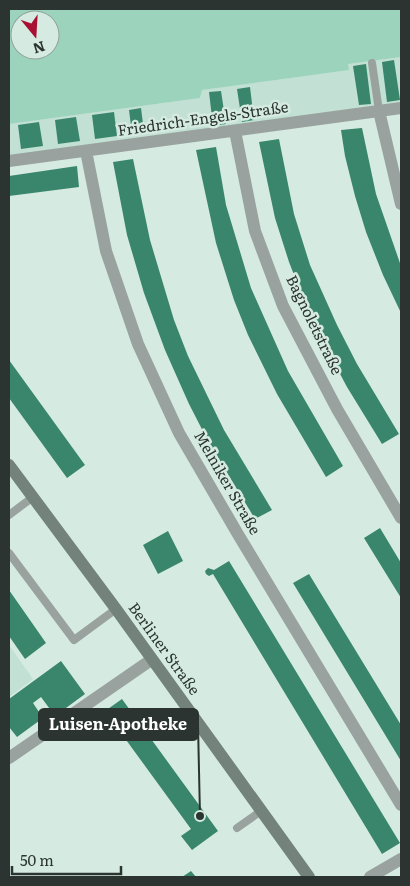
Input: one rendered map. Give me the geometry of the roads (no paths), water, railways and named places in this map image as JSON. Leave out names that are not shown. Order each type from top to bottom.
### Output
[{"type":"main road","name":"Berliner Straße","points":[[9,465],[116,609],[309,877]]},
{"type":"street","name":"Friedrich-Engels-Straße","points":[[9,161],[401,108]]},
{"type":"street","points":[[379,111],[401,204]]},
{"type":"street","name":"Bagnoletstraße","points":[[235,130],[255,230],[284,306],[337,409],[401,518]]},
{"type":"street","name":"Melniker Straße","points":[[86,151],[106,251],[138,344],[179,433],[401,805]]},
{"type":"street","points":[[9,758],[151,660]]},
{"type":"street","points":[[370,877],[401,858]]},
{"type":"lane","points":[[372,63],[379,111]]},
{"type":"lane","points":[[9,515],[33,497]]},
{"type":"lane","points":[[9,553],[74,640],[116,609]]},
{"type":"lane","points":[[237,828],[261,811]]},
{"type":"place","name":"Luisen-Apotheke","points":[[200,816]]}]
